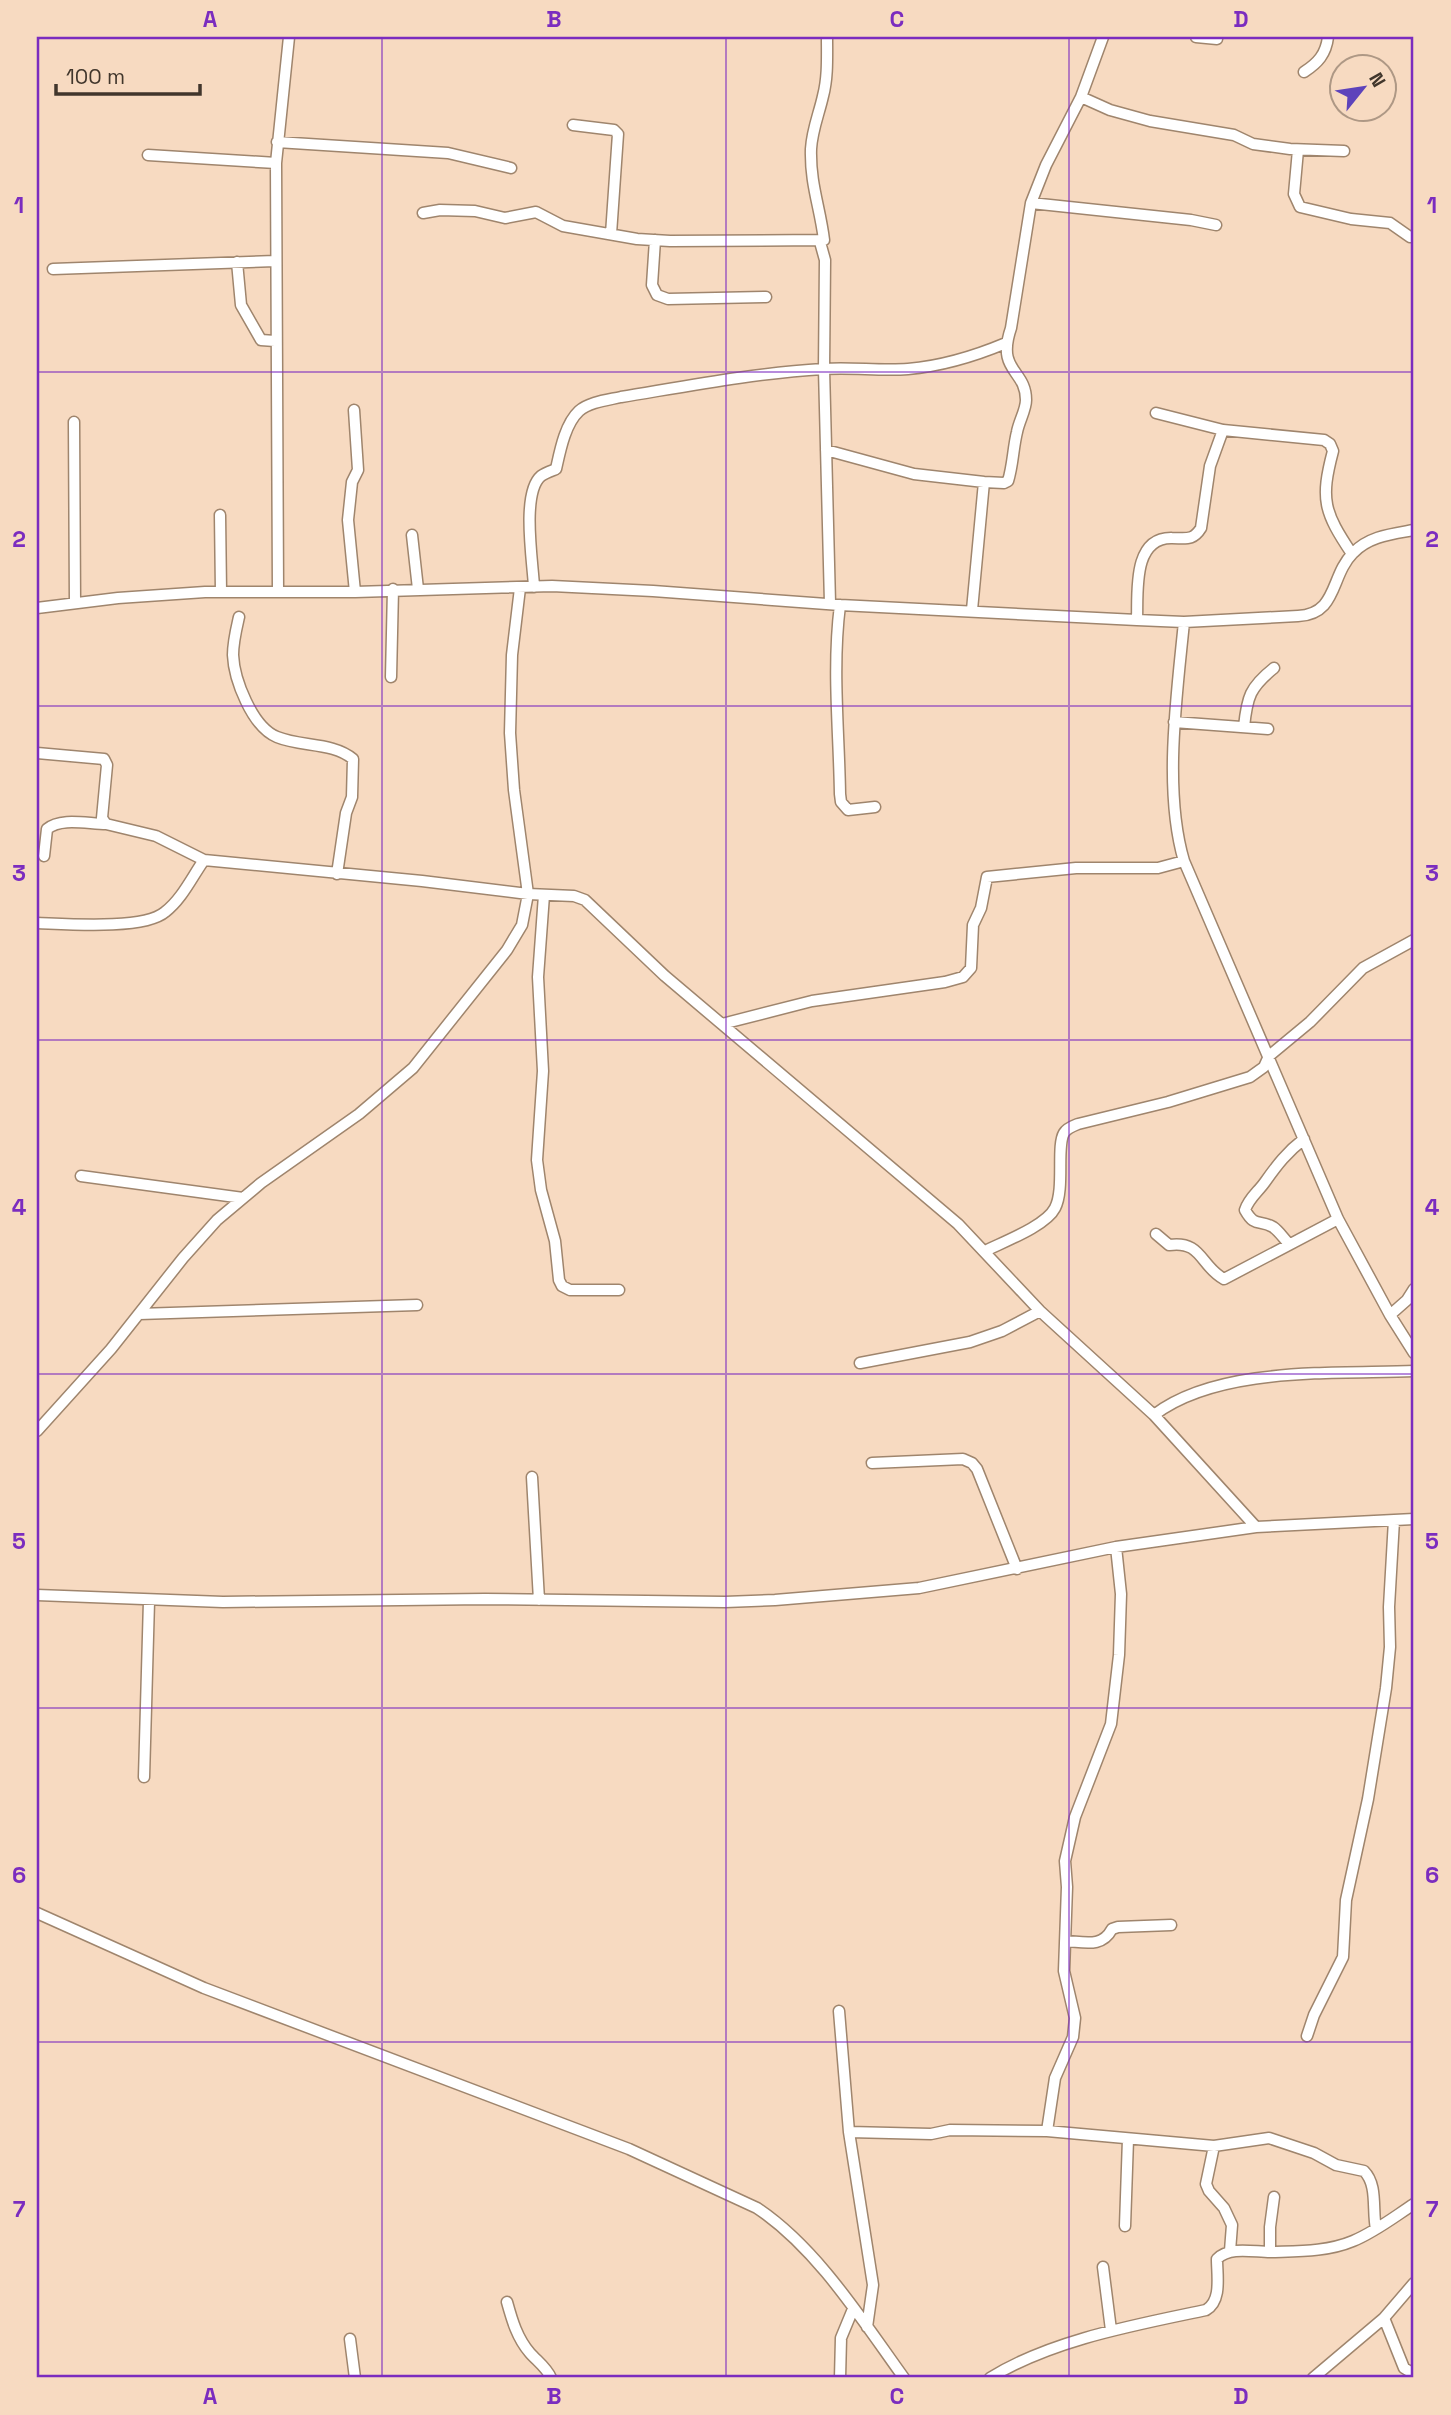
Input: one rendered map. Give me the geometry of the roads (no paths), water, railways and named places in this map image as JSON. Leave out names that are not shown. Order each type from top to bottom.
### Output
[{"type":"street","points":[[278,592],[276,163],[289,37]]},
{"type":"street","points":[[824,240],[812,186],[811,148],[814,125],[826,82],[827,37]]},
{"type":"street","points":[[826,450],[914,474],[984,482],[1008,481],[1025,405],[1024,390],[1007,357],[1006,343],[1011,327],[1031,203],[1046,165],[1081,97],[1103,37]]},
{"type":"street","points":[[1196,37],[1217,39]]},
{"type":"street","points":[[1304,72],[1316,64],[1323,54],[1328,37]]},
{"type":"street","points":[[1081,97],[1110,110],[1150,121],[1234,135],[1253,144],[1298,150],[1344,151]]},
{"type":"street","points":[[573,125],[614,130],[618,134],[611,234]]},
{"type":"street","points":[[277,142],[433,151],[511,168]]},
{"type":"street","points":[[1298,150],[1294,194],[1300,207],[1350,219],[1390,223],[1410,237]]},
{"type":"street","points":[[148,155],[276,163]]},
{"type":"street","points":[[1031,203],[1216,225]]},
{"type":"street","points":[[423,212],[475,211],[505,218],[537,212],[563,226],[655,240],[701,243],[824,240]]},
{"type":"street","points":[[655,240],[652,285],[657,295],[668,299],[766,298]]},
{"type":"street","points":[[824,240],[820,242],[825,260],[826,450],[835,604],[840,794],[841,802],[848,810],[874,807]]},
{"type":"street","points":[[53,269],[275,261]]},
{"type":"street","points":[[237,262],[241,305],[261,340],[275,341]]},
{"type":"street","points":[[534,587],[530,511],[532,493],[541,476],[556,469],[569,426],[579,411],[600,401],[731,379],[824,369],[928,366],[968,357],[1006,343]]},
{"type":"street","points":[[355,410],[358,470],[352,482],[348,520],[355,592]]},
{"type":"street","points":[[1156,413],[1223,430],[1325,440],[1333,451],[1324,498],[1328,512],[1352,554]]},
{"type":"street","points":[[74,422],[75,603]]},
{"type":"street","points":[[1137,620],[1138,586],[1143,557],[1157,540],[1187,540],[1195,537],[1201,528],[1210,466],[1223,430]]},
{"type":"street","points":[[972,610],[984,482]]},
{"type":"street","points":[[220,516],[221,592]]},
{"type":"street","points":[[37,608],[160,595],[221,592],[595,587],[835,604],[1184,622],[1307,616],[1328,602],[1339,574],[1352,554],[1378,536],[1414,530]]},
{"type":"street","points":[[412,535],[418,589]]},
{"type":"street","points":[[37,1431],[201,1238],[243,1198],[359,1114],[413,1068],[506,950],[522,925],[528,894],[514,790],[510,733],[513,655],[520,587]]},
{"type":"street","points":[[391,677],[393,589]]},
{"type":"street","points":[[239,617],[233,655],[236,674],[242,692],[262,726],[278,737],[344,751],[353,759],[352,797],[337,859],[337,874]]},
{"type":"street","points":[[1184,622],[1174,722],[1174,815],[1184,861],[1339,1219],[1390,1315],[1414,1353]]},
{"type":"street","points":[[1244,727],[1251,691],[1257,681],[1274,668]]},
{"type":"street","points":[[1174,722],[1268,729]]},
{"type":"street","points":[[37,753],[104,759],[107,765],[102,814],[106,824]]},
{"type":"street","points":[[44,856],[47,829],[52,825],[64,822],[106,824],[156,836],[204,860],[528,894],[574,896],[585,900],[641,955],[958,1224],[1040,1311],[1153,1415],[1256,1527]]},
{"type":"street","points":[[37,922],[101,924],[152,919],[169,909],[204,860]]},
{"type":"street","points":[[722,1024],[812,1001],[962,977],[971,968],[973,925],[981,908],[987,877],[1076,868],[1158,868],[1184,861]]},
{"type":"street","points":[[544,895],[538,976],[543,1058],[537,1136],[538,1175],[555,1241],[560,1283],[570,1290],[619,1290]]},
{"type":"street","points":[[985,1251],[1036,1225],[1055,1208],[1061,1171],[1062,1138],[1067,1129],[1250,1077],[1264,1067],[1269,1056],[1310,1022],[1363,968],[1414,940]]},
{"type":"street","points":[[1289,1244],[1272,1227],[1257,1224],[1249,1218],[1245,1210],[1248,1200],[1264,1184],[1279,1161],[1304,1139]]},
{"type":"street","points":[[81,1176],[243,1198]]},
{"type":"street","points":[[1156,1234],[1169,1245],[1181,1243],[1193,1247],[1224,1279],[1339,1219]]},
{"type":"street","points":[[1390,1315],[1407,1300],[1414,1289]]},
{"type":"street","points":[[139,1314],[417,1305]]},
{"type":"street","points":[[860,1363],[970,1342],[1002,1331],[1040,1311]]},
{"type":"street","points":[[1153,1415],[1168,1404],[1189,1396],[1251,1378],[1414,1371]]},
{"type":"street","points":[[872,1463],[963,1460],[972,1464],[977,1469],[1017,1569]]},
{"type":"street","points":[[532,1477],[539,1600]]},
{"type":"street","points":[[37,1595],[149,1601],[775,1600],[919,1588],[1116,1548],[1256,1527],[1414,1519]]},
{"type":"street","points":[[1307,2036],[1314,2015],[1343,1957],[1346,1899],[1368,1799],[1386,1688],[1394,1520]]},
{"type":"street","points":[[1047,2131],[1055,2078],[1073,2037],[1074,2018],[1064,1971],[1068,1887],[1065,1861],[1075,1817],[1100,1756],[1112,1713],[1120,1643],[1121,1594],[1116,1548]]},
{"type":"street","points":[[144,1777],[149,1601]]},
{"type":"street","points":[[37,1913],[204,1988],[616,2144],[731,2194],[773,2219],[790,2234],[853,2309],[904,2378]]},
{"type":"street","points":[[1065,1941],[1101,1942],[1112,1929],[1118,1927],[1171,1925]]},
{"type":"street","points":[[839,2011],[849,2132],[873,2285],[867,2327]]},
{"type":"street","points":[[849,2132],[931,2134],[950,2130],[1047,2131],[1214,2146],[1269,2138],[1314,2153],[1336,2165],[1364,2171],[1373,2183],[1376,2229]]},
{"type":"street","points":[[1125,2226],[1128,2139]]},
{"type":"street","points":[[1214,2146],[1206,2184],[1224,2208],[1232,2225],[1230,2251]]},
{"type":"street","points":[[1270,2252],[1269,2227],[1274,2197]]},
{"type":"street","points":[[990,2378],[1008,2367],[1111,2330],[1206,2310],[1213,2306],[1217,2299],[1217,2259],[1230,2251],[1309,2251],[1351,2242],[1414,2204]]},
{"type":"street","points":[[1103,2267],[1111,2330]]},
{"type":"street","points":[[1313,2378],[1384,2318],[1414,2283]]},
{"type":"street","points":[[507,2302],[515,2329],[528,2351],[551,2378]]},
{"type":"street","points":[[840,2378],[841,2338],[853,2309]]},
{"type":"street","points":[[1384,2318],[1404,2368],[1414,2374]]},
{"type":"street","points":[[350,2339],[355,2378]]}]
